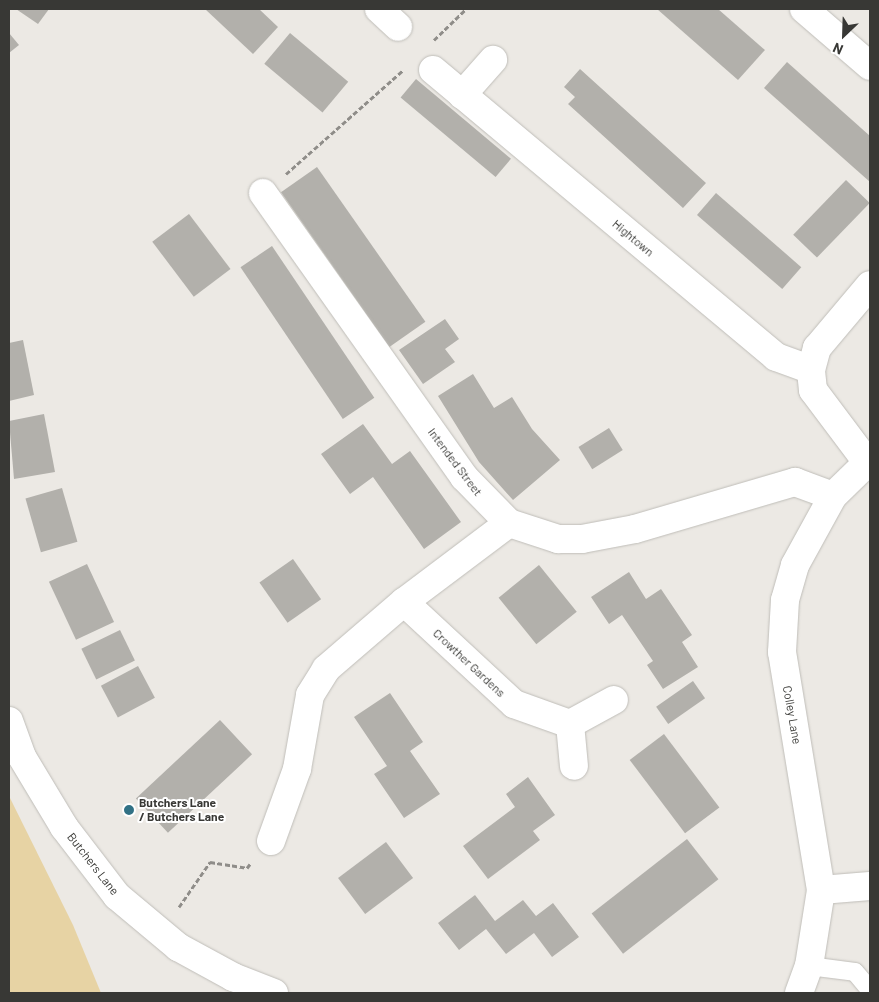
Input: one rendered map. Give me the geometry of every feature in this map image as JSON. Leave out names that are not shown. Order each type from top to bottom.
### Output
[{"type":"street","points":[[804,9],[870,66]]},
{"type":"street","points":[[462,95],[493,60]]},
{"type":"street","name":"Hightown","points":[[422,61],[776,357],[811,370]]},
{"type":"street","name":"Intended Street","points":[[263,193],[464,477],[509,523],[558,539],[582,539],[635,529],[795,482],[833,496]]},
{"type":"street","points":[[868,461],[813,390],[811,370],[817,348],[870,285]]},
{"type":"street","name":"Colley Lane","points":[[799,993],[809,966],[821,890],[782,652],[785,600],[794,565],[833,496],[868,461]]},
{"type":"street","points":[[271,841],[297,769],[310,695],[326,668],[404,602],[509,523]]},
{"type":"street","name":"Crowther Gardens","points":[[404,602],[514,704],[570,724]]},
{"type":"street","points":[[574,766],[570,724],[614,700]]},
{"type":"street","name":"Butchers Lane","points":[[9,721],[22,756],[64,827],[117,896],[178,947],[233,977],[274,993]]},
{"type":"street","points":[[821,890],[870,886]]},
{"type":"lane","points":[[809,966],[855,972],[870,990]]},
{"type":"path","points":[[263,193],[422,61],[466,9]]},
{"type":"path","points":[[179,908],[210,862],[247,868],[271,841]]},
{"type":"shaded area","points":[[9,796],[73,925],[101,993],[9,993]]},
{"type":"building","points":[[16,9],[49,9],[38,24]]},
{"type":"building","points":[[205,9],[259,9],[278,27],[253,54]]},
{"type":"building","points":[[657,9],[718,9],[765,50],[738,80]]},
{"type":"building","points":[[9,33],[19,45],[9,53]]},
{"type":"building","points":[[290,33],[348,82],[323,112],[264,64]]},
{"type":"building","points":[[787,62],[870,136],[870,182],[764,88]]},
{"type":"building","points":[[580,69],[706,183],[683,208],[568,104],[575,97],[564,87]]},
{"type":"building","points":[[416,79],[511,159],[496,177],[401,97]]},
{"type":"building","points":[[317,167],[425,322],[389,347],[281,192]]},
{"type":"building","points":[[846,180],[870,203],[817,258],[793,235]]},
{"type":"building","points":[[716,193],[801,267],[782,289],[697,215]]},
{"type":"building","points":[[189,214],[231,269],[194,297],[152,242]]},
{"type":"building","points":[[272,246],[374,398],[343,419],[240,267]]},
{"type":"building","points":[[445,319],[459,339],[445,349],[455,362],[423,384],[399,350]]},
{"type":"building","points":[[23,340],[34,395],[9,401],[9,343]]},
{"type":"building","points":[[473,374],[494,408],[512,397],[532,429],[560,460],[513,500],[479,462],[438,396]]},
{"type":"building","points":[[44,414],[55,472],[14,479],[9,421]]},
{"type":"building","points":[[363,424],[392,464],[410,451],[461,522],[424,549],[373,477],[350,494],[321,454]]},
{"type":"building","points":[[609,428],[623,450],[592,469],[578,447]]},
{"type":"building","points":[[62,488],[77,542],[41,552],[25,498]]},
{"type":"building","points":[[293,559],[321,599],[288,623],[259,583]]},
{"type":"building","points":[[87,564],[114,622],[76,640],[49,582]]},
{"type":"building","points":[[539,565],[577,612],[536,644],[499,598]]},
{"type":"building","points":[[629,572],[646,599],[661,589],[692,635],[682,642],[698,667],[663,689],[647,665],[653,661],[622,615],[609,624],[591,597]]},
{"type":"building","points":[[120,630],[135,661],[96,679],[81,649]]},
{"type":"building","points":[[138,666],[155,698],[118,718],[101,686]]},
{"type":"building","points":[[693,681],[705,698],[668,724],[656,707]]},
{"type":"building","points":[[390,693],[423,742],[410,751],[440,794],[404,818],[374,774],[387,766],[354,717]]},
{"type":"building","points":[[220,720],[252,754],[168,833],[136,798]]},
{"type":"building","points":[[664,734],[719,807],[685,833],[630,760]]},
{"type":"building","points":[[528,777],[555,815],[533,831],[540,840],[488,879],[463,846],[515,807],[506,794]]},
{"type":"building","points":[[687,839],[718,879],[623,954],[592,913]]},
{"type":"building","points":[[386,842],[413,878],[365,914],[338,878]]},
{"type":"building","points":[[475,895],[495,921],[523,900],[536,916],[553,903],[579,937],[552,957],[534,933],[506,954],[486,929],[459,950],[438,923]]},
{"type":"place","name":"Butchers Lane / Butchers Lane","points":[[129,810]]}]
